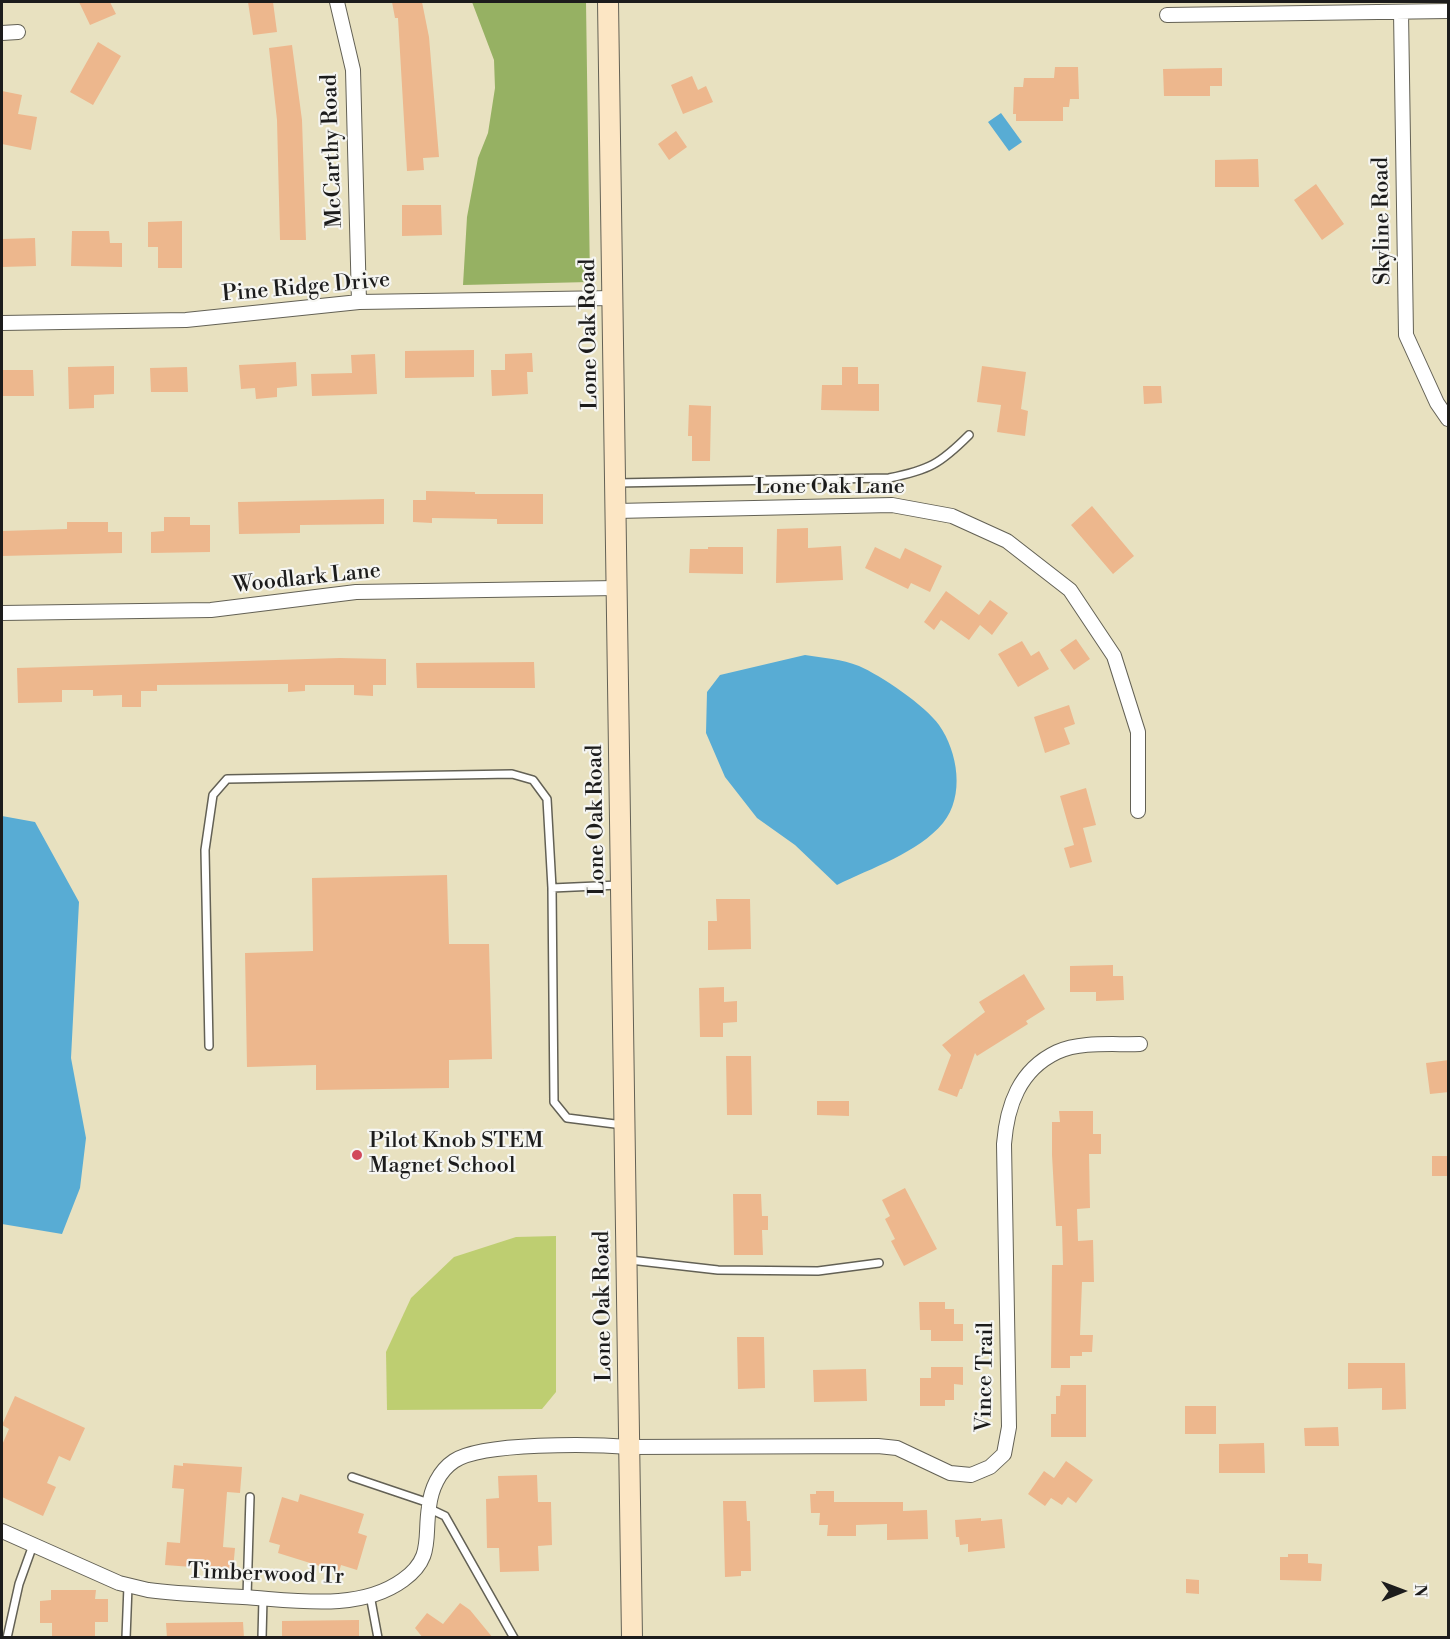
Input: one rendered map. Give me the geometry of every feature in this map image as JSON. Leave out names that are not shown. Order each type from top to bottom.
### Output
[{"type":"main road","name":"Lone Oak Road","points":[[608,2],[633,1638]]},
{"type":"street","name":"McCarthy Road","points":[[337,2],[353,70],[359,302]]},
{"type":"street","points":[[1167,15],[1270,8],[1401,12],[1449,11]]},
{"type":"street","name":"Skyline Road","points":[[1401,12],[1406,335],[1437,403],[1449,419]]},
{"type":"street","points":[[2,33],[18,32]]},
{"type":"street","name":"Pine Ridge Drive","points":[[2,323],[186,320],[359,302],[614,298]]},
{"type":"street","name":"Lone Oak Lane","points":[[616,511],[892,505],[952,516],[1007,541],[1070,590],[1114,656],[1138,732],[1138,811]]},
{"type":"street","name":"Woodlark Lane","points":[[2,613],[211,610],[356,592],[617,588]]},
{"type":"street","name":"Vince Trail","points":[[630,1447],[878,1446],[897,1448],[950,1473],[971,1475],[990,1467],[1004,1454],[1009,1427],[1004,1144],[1006,1114],[1019,1086],[1036,1067],[1058,1052],[1086,1046],[1140,1044]]},
{"type":"street","name":"Timberwood Tr","points":[[2,1531],[128,1586],[162,1592],[336,1601],[370,1595],[396,1585],[416,1568],[429,1538],[429,1506],[433,1487],[446,1467],[476,1451],[598,1444],[630,1447]]},
{"type":"lane","points":[[616,483],[889,478],[919,472],[944,460],[969,435]]},
{"type":"lane","points":[[209,1046],[204,850],[213,795],[227,779],[512,774],[533,780],[547,799],[552,888],[554,1102],[567,1118],[625,1125]]},
{"type":"lane","points":[[552,888],[622,885]]},
{"type":"lane","points":[[627,1259],[729,1270],[818,1271],[879,1263]]},
{"type":"lane","points":[[352,1477],[429,1506],[445,1516],[514,1638]]},
{"type":"lane","points":[[247,1597],[250,1497]]},
{"type":"lane","points":[[7,1638],[20,1584],[33,1545]]},
{"type":"lane","points":[[126,1638],[128,1586]]},
{"type":"lane","points":[[370,1595],[378,1638]]},
{"type":"lane","points":[[262,1638],[263,1598]]},
{"type":"green space","points":[[472,2],[586,2],[590,282],[463,285],[467,217],[478,158],[488,133],[495,88],[494,60]]},
{"type":"green space","points":[[556,1236],[556,1392],[542,1409],[387,1410],[386,1352],[411,1298],[454,1257],[516,1237]]},
{"type":"water","points":[[1001,113],[1022,142],[1009,151],[988,122]]},
{"type":"water","points":[[805,655],[839,660],[859,666],[914,700],[933,717],[946,736],[956,774],[954,800],[950,812],[933,834],[879,866],[837,885],[795,845],[757,818],[725,777],[706,733],[707,692],[720,675]]},
{"type":"water","points":[[2,816],[35,822],[79,902],[71,1058],[86,1138],[80,1188],[62,1234],[2,1224]]},
{"type":"building","points":[[79,2],[110,2],[116,14],[90,25]]},
{"type":"building","points":[[248,2],[273,2],[277,32],[253,35]]},
{"type":"building","points":[[392,2],[422,2],[429,37],[439,157],[423,158],[424,170],[407,171],[398,18],[395,18]]},
{"type":"building","points":[[98,42],[121,56],[93,105],[70,92]]},
{"type":"building","points":[[292,45],[302,120],[306,240],[280,240],[277,120],[269,48]]},
{"type":"building","points":[[1055,67],[1078,67],[1079,99],[1070,99],[1069,107],[1063,107],[1063,121],[1016,121],[1016,114],[1013,114],[1014,87],[1023,87],[1024,78],[1054,78]]},
{"type":"building","points":[[1222,68],[1222,86],[1210,86],[1210,96],[1164,96],[1163,69]]},
{"type":"building","points":[[692,76],[698,90],[706,86],[713,102],[683,114],[671,85]]},
{"type":"building","points":[[2,91],[22,95],[18,114],[37,117],[31,150],[2,144]]},
{"type":"building","points":[[676,131],[687,147],[669,160],[658,144]]},
{"type":"building","points":[[1258,159],[1259,187],[1215,187],[1215,160]]},
{"type":"building","points":[[1316,184],[1344,224],[1322,240],[1294,200]]},
{"type":"building","points":[[402,205],[441,205],[442,235],[402,236]]},
{"type":"building","points":[[182,221],[182,268],[158,268],[158,247],[148,247],[148,222]]},
{"type":"building","points":[[72,231],[109,231],[110,243],[122,243],[122,267],[71,266]]},
{"type":"building","points":[[35,238],[36,266],[2,267],[2,239]]},
{"type":"building","points":[[474,350],[474,377],[405,378],[405,351]]},
{"type":"building","points":[[532,353],[533,372],[527,372],[528,394],[492,396],[491,370],[505,370],[505,354]]},
{"type":"building","points":[[375,354],[377,394],[312,396],[311,374],[352,373],[351,355]]},
{"type":"building","points":[[296,362],[297,386],[277,388],[277,397],[256,399],[255,388],[241,389],[239,365]]},
{"type":"building","points":[[114,366],[114,394],[94,395],[94,408],[69,409],[68,367]]},
{"type":"building","points":[[982,366],[1026,372],[1021,409],[1028,411],[1025,436],[997,432],[1001,405],[977,402]]},
{"type":"building","points":[[187,367],[188,392],[151,392],[150,368]]},
{"type":"building","points":[[842,367],[858,367],[858,384],[879,384],[879,411],[821,410],[822,385],[842,385]]},
{"type":"building","points":[[2,370],[33,370],[34,396],[2,396]]},
{"type":"building","points":[[1143,386],[1161,386],[1162,403],[1144,404]]},
{"type":"building","points":[[689,405],[711,406],[710,461],[692,461],[692,436],[688,436]]},
{"type":"building","points":[[426,491],[543,494],[543,524],[497,524],[497,519],[432,518],[432,523],[413,522],[413,500],[426,500]]},
{"type":"building","points":[[384,499],[384,524],[300,525],[300,533],[239,534],[238,502]]},
{"type":"building","points":[[1092,506],[1134,556],[1113,574],[1071,525]]},
{"type":"building","points":[[164,517],[190,517],[190,525],[210,525],[210,552],[151,553],[151,532],[164,531]]},
{"type":"building","points":[[67,522],[108,522],[108,532],[122,532],[122,553],[2,556],[2,531],[67,529]]},
{"type":"building","points":[[808,528],[808,548],[841,546],[843,580],[776,583],[777,529]]},
{"type":"building","points":[[708,547],[743,547],[743,574],[689,573],[690,549],[708,549]]},
{"type":"building","points":[[875,547],[900,559],[905,548],[942,566],[930,592],[911,583],[908,589],[865,568]]},
{"type":"building","points":[[946,591],[979,615],[990,600],[1008,613],[992,635],[980,625],[969,640],[941,620],[934,630],[924,622]]},
{"type":"building","points":[[1076,639],[1090,659],[1074,670],[1060,650]]},
{"type":"building","points":[[1022,641],[1031,656],[1039,651],[1049,669],[1018,687],[998,654]]},
{"type":"building","points":[[340,658],[386,659],[386,685],[373,685],[373,696],[354,695],[354,685],[305,685],[305,691],[288,692],[288,684],[157,685],[157,691],[141,691],[141,707],[122,707],[122,695],[93,696],[93,690],[62,690],[62,702],[18,703],[17,668]]},
{"type":"building","points":[[534,662],[535,688],[417,688],[416,663]]},
{"type":"building","points":[[1069,705],[1075,724],[1064,728],[1070,744],[1045,753],[1034,717]]},
{"type":"building","points":[[1086,788],[1096,825],[1083,828],[1092,862],[1070,868],[1064,848],[1074,845],[1060,796]]},
{"type":"building","points":[[447,875],[449,944],[489,944],[492,1059],[449,1060],[449,1088],[316,1090],[316,1065],[247,1067],[245,953],[313,951],[312,878]]},
{"type":"building","points":[[716,899],[750,899],[751,949],[708,950],[708,921],[717,921]]},
{"type":"building","points":[[1113,965],[1113,976],[1123,976],[1124,1000],[1096,1001],[1096,992],[1070,992],[1070,966]]},
{"type":"building","points":[[1024,974],[1045,1009],[1026,1021],[1028,1024],[977,1056],[975,1053],[957,1097],[938,1090],[951,1055],[942,1045],[985,1012],[979,1002]]},
{"type":"building","points":[[724,987],[724,1002],[737,1001],[737,1022],[723,1023],[723,1037],[700,1037],[699,988]]},
{"type":"building","points":[[726,1056],[751,1056],[752,1115],[727,1115]]},
{"type":"building","points":[[1449,1060],[1449,1092],[1430,1094],[1426,1063]]},
{"type":"building","points":[[817,1101],[849,1101],[849,1116],[817,1115]]},
{"type":"building","points":[[1059,1111],[1093,1111],[1093,1134],[1101,1134],[1101,1154],[1089,1154],[1090,1208],[1077,1209],[1078,1241],[1093,1240],[1094,1282],[1082,1282],[1080,1335],[1093,1335],[1092,1352],[1082,1352],[1082,1356],[1070,1356],[1070,1368],[1051,1368],[1052,1265],[1063,1265],[1062,1226],[1056,1226],[1052,1155],[1052,1122],[1060,1122]]},
{"type":"building","points":[[1432,1156],[1447,1156],[1447,1176],[1432,1176]]},
{"type":"building","points":[[905,1188],[937,1249],[904,1266],[891,1241],[895,1239],[885,1219],[890,1216],[882,1200]]},
{"type":"building","points":[[733,1194],[761,1194],[762,1216],[768,1216],[768,1230],[762,1230],[763,1255],[734,1255]]},
{"type":"building","points":[[919,1302],[945,1302],[945,1309],[954,1309],[954,1324],[963,1324],[963,1341],[931,1341],[931,1330],[920,1330]]},
{"type":"building","points":[[737,1337],[764,1337],[765,1388],[738,1389]]},
{"type":"building","points":[[1348,1363],[1405,1363],[1406,1409],[1382,1410],[1382,1388],[1348,1389]]},
{"type":"building","points":[[931,1367],[963,1367],[963,1385],[954,1384],[954,1400],[945,1400],[945,1406],[920,1406],[920,1378],[931,1378]]},
{"type":"building","points":[[866,1369],[867,1401],[814,1402],[813,1370]]},
{"type":"building","points":[[1061,1385],[1086,1385],[1086,1437],[1051,1437],[1051,1414],[1056,1414],[1056,1396],[1060,1396]]},
{"type":"building","points":[[15,1396],[85,1428],[70,1461],[59,1456],[47,1483],[56,1487],[43,1516],[2,1497],[2,1445],[9,1429],[2,1425]]},
{"type":"building","points":[[1185,1406],[1216,1406],[1216,1434],[1185,1434]]},
{"type":"building","points":[[1338,1427],[1339,1446],[1305,1446],[1304,1428]]},
{"type":"building","points":[[1264,1443],[1265,1473],[1219,1473],[1219,1444]]},
{"type":"building","points":[[1066,1461],[1093,1480],[1076,1503],[1068,1497],[1062,1505],[1051,1498],[1045,1506],[1028,1494],[1044,1471],[1054,1478]]},
{"type":"building","points":[[183,1463],[242,1467],[240,1493],[227,1492],[223,1547],[235,1548],[233,1570],[165,1565],[167,1542],[180,1543],[184,1489],[172,1488],[174,1465],[183,1466]]},
{"type":"building","points":[[537,1475],[538,1502],[551,1502],[552,1545],[538,1546],[539,1571],[500,1572],[499,1548],[487,1548],[486,1499],[499,1498],[498,1476]]},
{"type":"building","points":[[816,1491],[834,1491],[834,1502],[903,1502],[903,1511],[927,1510],[928,1539],[887,1540],[887,1524],[856,1525],[856,1536],[827,1536],[828,1525],[819,1525],[820,1513],[811,1513],[810,1494],[816,1494]]},
{"type":"building","points":[[300,1494],[364,1514],[358,1533],[367,1536],[357,1570],[341,1565],[339,1572],[278,1553],[280,1545],[269,1542],[282,1497],[298,1502]]},
{"type":"building","points":[[723,1501],[746,1501],[747,1521],[750,1521],[751,1571],[741,1571],[741,1576],[725,1577]]},
{"type":"building","points":[[981,1518],[981,1521],[1002,1519],[1005,1548],[968,1552],[968,1544],[960,1545],[959,1537],[956,1537],[955,1520]]},
{"type":"building","points":[[1288,1554],[1308,1554],[1308,1563],[1322,1564],[1321,1581],[1280,1580],[1280,1557],[1288,1557]]},
{"type":"building","points":[[1186,1579],[1199,1580],[1199,1594],[1186,1593]]},
{"type":"building","points":[[51,1590],[96,1590],[95,1599],[108,1599],[108,1622],[95,1622],[95,1638],[52,1638],[52,1623],[40,1623],[40,1601],[51,1600]]},
{"type":"building","points":[[460,1603],[470,1610],[493,1638],[423,1638],[415,1628],[427,1613],[443,1624]]},
{"type":"building","points":[[359,1620],[359,1638],[282,1638],[282,1621]]},
{"type":"building","points":[[243,1622],[244,1638],[167,1638],[166,1623]]},
{"type":"place","name":"Pilot Knob STEM Magnet School","points":[[357,1155]]}]
